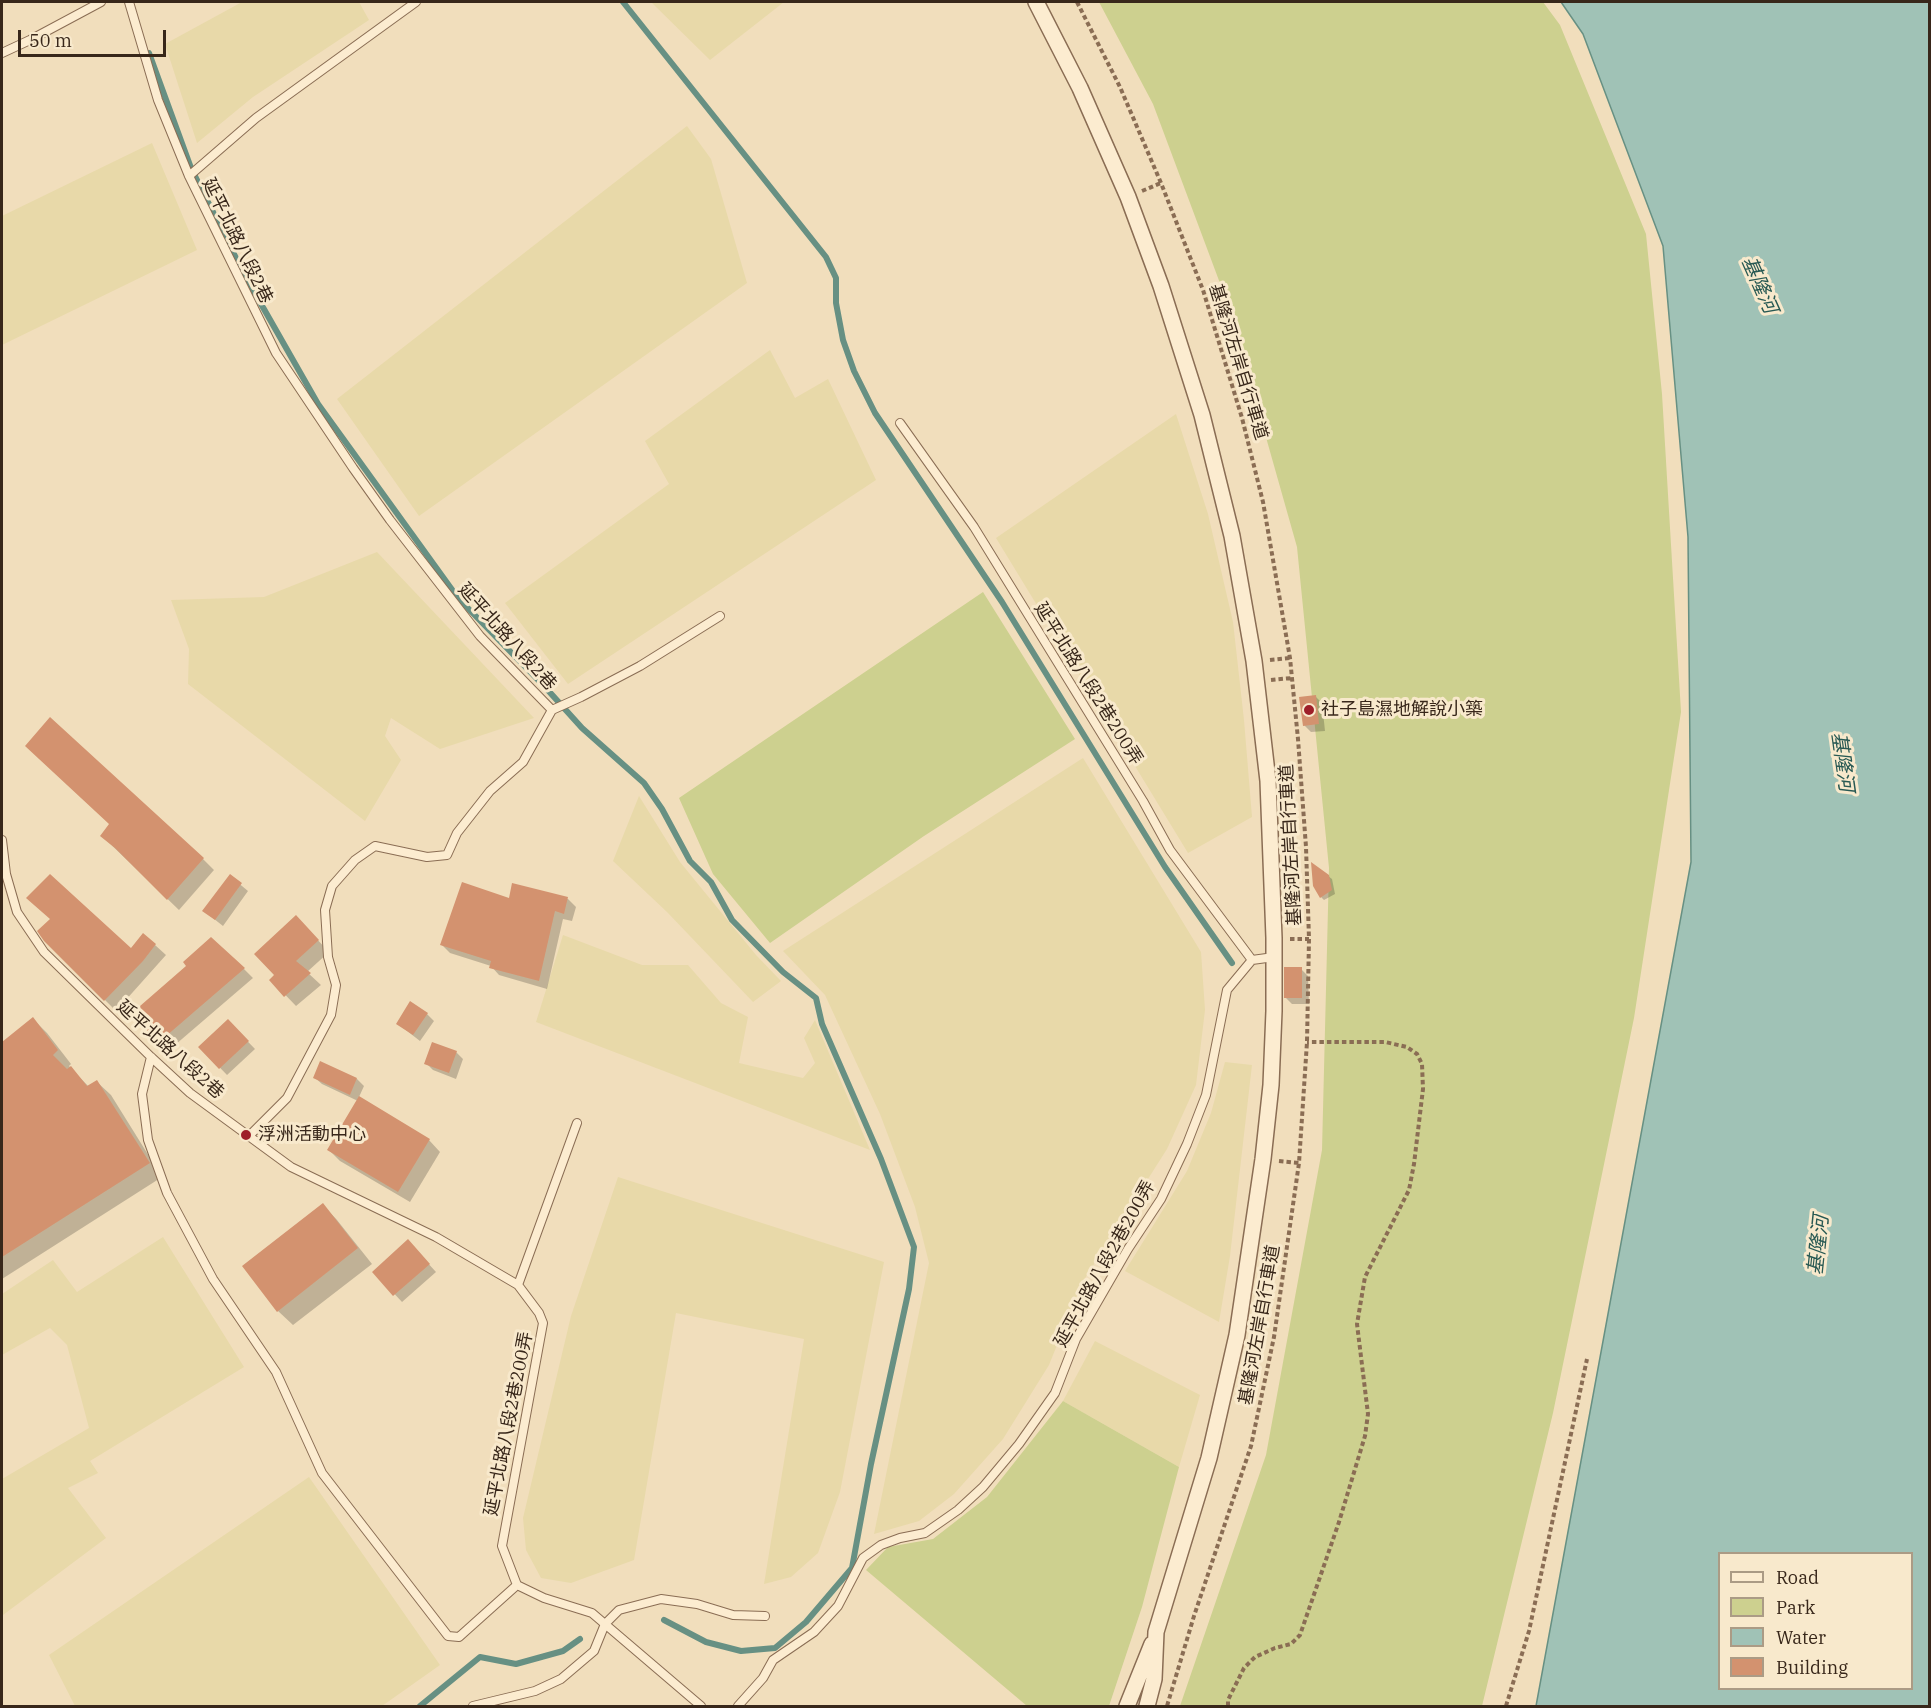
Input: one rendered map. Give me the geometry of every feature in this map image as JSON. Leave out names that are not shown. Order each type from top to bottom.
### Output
[{"type":"street","points":[[1036,2],[1080,88],[1128,197],[1161,286],[1202,415],[1232,536],[1255,671],[1268,781],[1274,957],[1271,1085],[1263,1159],[1237,1335],[1209,1458],[1156,1632],[1127,1707]]},
{"type":"street","points":[[1147,1707],[1154,1679],[1156,1632]]},
{"type":"lane","points":[[2,52],[30,40],[101,2]]},
{"type":"lane","name":"延平北路八段2巷","points":[[2,840],[6,874],[17,912],[44,952],[190,1093],[249,1136],[287,1098],[330,1015],[336,986],[328,957],[325,910],[333,886],[355,860],[375,846],[427,857],[447,855],[457,833],[490,791],[523,762],[552,710],[480,636],[390,520],[276,352],[189,176],[158,100],[129,2]]},
{"type":"lane","points":[[189,176],[256,118],[416,2]]},
{"type":"lane","name":"延平北路八段2巷200弄","points":[[738,1707],[763,1678],[773,1660],[814,1632],[838,1606],[863,1558],[881,1545],[925,1533],[958,1510],[983,1487],[1019,1443],[1055,1393],[1076,1340],[1128,1249],[1161,1199],[1187,1144],[1206,1095],[1227,990],[1252,960],[1170,850],[1143,801],[974,527],[900,423]]},
{"type":"lane","points":[[552,710],[640,666],[720,616]]},
{"type":"lane","points":[[1252,960],[1274,957]]},
{"type":"lane","points":[[151,1057],[142,1094],[148,1140],[167,1193],[213,1279],[276,1372],[322,1473],[448,1636],[459,1637],[518,1585],[544,1598],[592,1613],[701,1707]]},
{"type":"lane","points":[[518,1286],[577,1123]]},
{"type":"lane","name":"延平北路八段2巷200弄","points":[[249,1136],[291,1167],[436,1237],[518,1286],[539,1313],[543,1323],[502,1546],[518,1585]]},
{"type":"lane","points":[[473,1707],[535,1691],[561,1679],[594,1651],[605,1623],[619,1610],[661,1599],[697,1604],[733,1614],[765,1616]]},
{"type":"path","name":"基隆河左岸自行車道","points":[[1077,2],[1125,98],[1161,183],[1203,291],[1242,418],[1263,502],[1290,658],[1306,848],[1309,939],[1307,1042],[1297,1174],[1274,1337],[1251,1446],[1194,1616],[1167,1707]]},
{"type":"path","points":[[1228,1707],[1228,1700],[1244,1668],[1255,1657],[1275,1648],[1292,1644],[1300,1635],[1339,1522],[1365,1436],[1368,1414],[1357,1324],[1360,1299],[1365,1277],[1409,1190],[1420,1116],[1423,1089],[1422,1064],[1417,1054],[1407,1047],[1385,1042],[1307,1042]]},
{"type":"path","points":[[1506,1707],[1529,1631],[1587,1359]]},
{"type":"shaded area","points":[[242,2],[359,2],[369,20],[253,97],[197,143],[165,44]]},
{"type":"shaded area","points":[[651,2],[784,2],[710,60]]},
{"type":"shaded area","points":[[687,126],[711,159],[747,283],[419,516],[337,399]]},
{"type":"shaded area","points":[[152,143],[197,250],[2,345],[2,216]]},
{"type":"shaded area","points":[[770,350],[795,398],[828,379],[876,480],[568,684],[505,603],[669,484],[645,441]]},
{"type":"shaded area","points":[[1176,414],[1208,514],[1233,622],[1252,817],[1188,853],[996,538]]},
{"type":"shaded area","points":[[377,552],[534,718],[440,749],[391,718],[385,736],[401,760],[365,821],[188,684],[189,649],[171,600],[264,597]]},
{"type":"shaded area","points":[[1083,758],[1201,952],[1205,1010],[1196,1085],[1167,1149],[1082,1283],[1049,1365],[1003,1439],[954,1494],[919,1521],[874,1534],[929,1263],[915,1207],[880,1114],[825,995],[783,951]]},
{"type":"shaded area","points":[[639,796],[680,862],[756,955],[781,981],[753,1002],[667,912],[613,861]]},
{"type":"shaded area","points":[[563,935],[642,965],[688,965],[721,1003],[748,1017],[739,1063],[803,1078],[815,1063],[804,1038],[815,1020],[870,1150],[536,1022]]},
{"type":"shaded area","points":[[1225,1062],[1252,1065],[1230,1256],[1219,1322],[1125,1271],[1187,1171],[1211,1113]]},
{"type":"shaded area","points":[[618,1177],[884,1262],[840,1492],[818,1553],[791,1577],[764,1584],[804,1339],[676,1313],[634,1560],[571,1583],[541,1578],[526,1550],[523,1518],[571,1316]]},
{"type":"shaded area","points":[[163,1237],[244,1367],[90,1461],[98,1473],[68,1488],[106,1538],[3,1615],[2,1479],[89,1428],[67,1345],[50,1328],[2,1355],[2,1294],[53,1260],[77,1292]]},
{"type":"shaded area","points":[[1095,1341],[1200,1395],[1179,1467],[1063,1401]]},
{"type":"shaded area","points":[[309,1477],[440,1665],[382,1706],[75,1706],[49,1655]]},
{"type":"green space","points":[[1099,2],[1543,2],[1560,25],[1646,234],[1662,394],[1681,712],[1634,1018],[1553,1413],[1482,1706],[1180,1706],[1266,1455],[1322,1150],[1329,868],[1297,547],[1230,310],[1153,104]]},
{"type":"green space","points":[[983,592],[1075,739],[924,836],[770,943],[713,874],[679,798]]},
{"type":"green space","points":[[1063,1401],[1179,1467],[1142,1607],[1109,1706],[1027,1706],[866,1570],[888,1547],[933,1539],[987,1497]]},
{"type":"water","name":"基隆河","points":[[1561,2],[1929,2],[1929,1706],[1536,1706],[1691,862],[1688,537],[1663,246],[1583,34]]},
{"type":"building","name":"社子島濕地解說小築","points":[[1316,695],[1319,724],[1303,726],[1299,697]]},
{"type":"building","points":[[50,717],[204,858],[167,900],[100,836],[109,824],[25,746]]},
{"type":"building","points":[[1311,862],[1329,875],[1332,890],[1320,898],[1313,886]]},
{"type":"building","points":[[50,874],[131,948],[143,933],[156,944],[143,961],[104,1001],[44,941],[37,931],[50,919],[26,898]]},
{"type":"building","points":[[230,874],[242,883],[215,920],[202,911]]},
{"type":"building","points":[[462,882],[509,898],[512,883],[568,897],[564,914],[555,911],[539,981],[489,968],[491,961],[440,945]]},
{"type":"building","points":[[296,915],[319,940],[296,961],[311,973],[284,997],[269,980],[274,975],[254,954]]},
{"type":"building","points":[[211,937],[245,968],[158,1043],[132,1013],[186,966],[183,962]]},
{"type":"building","points":[[1284,967],[1302,967],[1302,998],[1284,998]]},
{"type":"building","points":[[410,1001],[428,1013],[413,1035],[396,1024]]},
{"type":"building","points":[[33,1017],[58,1050],[53,1055],[67,1069],[71,1066],[87,1086],[97,1080],[150,1163],[2,1257],[2,1042]]},
{"type":"building","points":[[228,1019],[249,1041],[219,1069],[198,1047]]},
{"type":"building","points":[[432,1042],[457,1051],[449,1073],[424,1064]]},
{"type":"building","points":[[320,1061],[357,1078],[350,1095],[313,1078]]},
{"type":"building","points":[[359,1096],[430,1139],[398,1192],[327,1150]]},
{"type":"building","points":[[323,1203],[358,1248],[277,1312],[242,1266]]},
{"type":"building","points":[[408,1239],[430,1264],[393,1296],[372,1272]]},
{"type":"waterway","points":[[623,2],[826,257],[836,278],[836,303],[843,340],[854,371],[875,413],[1002,602],[1165,867],[1232,963]]},
{"type":"waterway","points":[[149,53],[191,168],[244,274],[318,404],[458,598],[582,728],[644,783],[662,809],[690,861],[711,882],[732,920],[783,972],[816,998],[822,1024],[881,1159],[914,1247],[909,1289],[871,1464],[852,1568],[806,1622],[775,1648],[741,1651],[706,1642],[664,1620]]},
{"type":"waterway","points":[[420,1706],[480,1657],[516,1664],[563,1651],[580,1639]]},
{"type":"place","name":"社子島濕地解說小築","points":[[1309,710]]},
{"type":"place","name":"浮洲活動中心","points":[[246,1135]]}]
